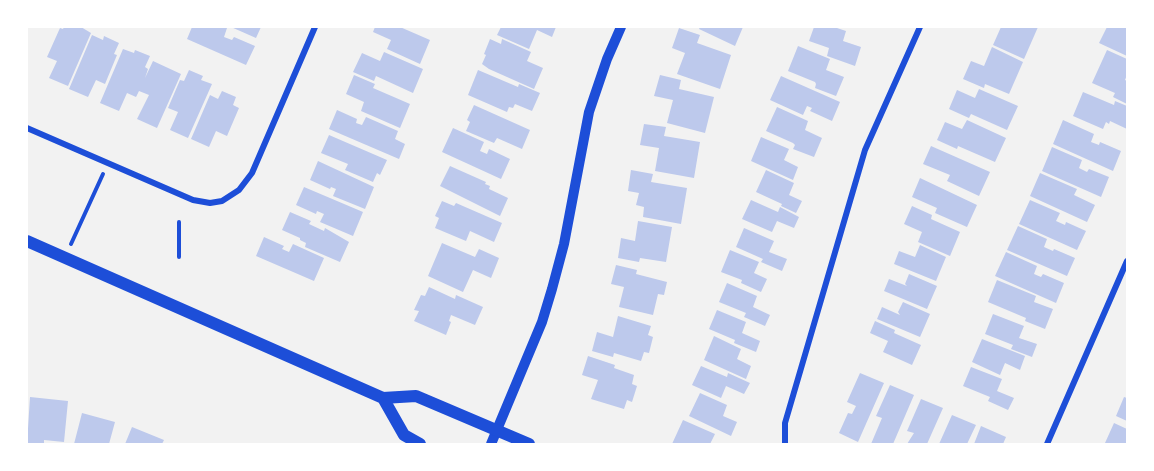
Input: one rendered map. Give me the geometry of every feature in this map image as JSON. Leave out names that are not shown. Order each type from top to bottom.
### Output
[{"type":"main road","points":[[27,241],[383,398],[416,396],[529,444]]},
{"type":"main road","points":[[383,398],[404,435],[420,444]]},
{"type":"street","points":[[27,128],[201,203],[222,201],[233,196],[252,173],[315,27]]},
{"type":"street","points":[[491,444],[542,322],[564,244],[589,112],[607,59],[621,27]]},
{"type":"street","points":[[785,444],[785,423],[865,150],[921,27]]},
{"type":"street","points":[[1047,444],[1127,261]]},
{"type":"path","points":[[65,258],[109,163]]},
{"type":"path","points":[[179,222],[179,256]]},
{"type":"building","points":[[81,27],[91,33],[68,86],[49,78],[57,61],[47,57],[60,28]]},
{"type":"building","points":[[192,27],[224,27],[227,28],[224,37],[232,40],[234,37],[255,46],[246,65],[187,39]]},
{"type":"building","points":[[231,27],[261,27],[256,38]]},
{"type":"building","points":[[375,27],[400,27],[430,40],[420,64],[387,49],[391,40],[373,32]]},
{"type":"building","points":[[501,27],[556,27],[552,37],[537,30],[529,49],[497,35]]},
{"type":"building","points":[[700,27],[743,27],[735,46],[699,29]]},
{"type":"building","points":[[814,27],[834,27],[846,31],[843,41],[861,47],[855,66],[827,56],[829,48],[809,41]]},
{"type":"building","points":[[1001,27],[1038,27],[1024,59],[993,45]]},
{"type":"building","points":[[1107,27],[1127,27],[1127,56],[1099,43]]},
{"type":"building","points":[[679,28],[700,35],[697,43],[731,55],[720,89],[677,74],[685,53],[672,48]]},
{"type":"building","points":[[92,35],[103,40],[104,36],[119,43],[114,54],[117,55],[105,84],[96,80],[88,97],[69,89]]},
{"type":"building","points":[[490,39],[501,44],[502,39],[531,52],[527,61],[543,68],[534,89],[482,64]]},
{"type":"building","points":[[798,46],[830,59],[826,70],[844,77],[836,96],[815,88],[815,82],[788,71]]},
{"type":"building","points":[[992,47],[1023,62],[1009,94],[985,84],[984,88],[963,79],[971,61],[984,66]]},
{"type":"building","points":[[123,49],[134,53],[135,50],[150,56],[145,67],[148,69],[145,78],[153,61],[181,74],[157,128],[137,119],[149,95],[139,91],[136,97],[127,93],[119,111],[100,103]]},
{"type":"building","points":[[1107,50],[1127,59],[1125,80],[1127,81],[1127,104],[1113,97],[1115,93],[1092,83]]},
{"type":"building","points":[[384,52],[423,69],[413,93],[376,76],[374,81],[353,72],[362,53],[380,61]]},
{"type":"building","points":[[189,70],[203,76],[201,80],[212,84],[188,138],[170,130],[178,112],[168,108],[180,80],[184,81]]},
{"type":"building","points":[[478,70],[518,87],[519,84],[540,93],[532,111],[515,104],[513,108],[509,107],[507,112],[468,95]]},
{"type":"building","points":[[354,75],[375,84],[373,88],[410,104],[400,128],[361,111],[364,102],[346,94]]},
{"type":"building","points":[[660,75],[681,80],[679,89],[714,97],[705,133],[667,123],[673,100],[654,96]]},
{"type":"building","points":[[781,76],[840,102],[832,121],[810,111],[812,108],[807,106],[803,115],[770,100]]},
{"type":"building","points":[[979,89],[1018,106],[1007,130],[971,114],[969,118],[949,109],[957,90],[975,98]]},
{"type":"building","points":[[222,91],[236,97],[233,105],[239,108],[227,136],[216,131],[209,147],[191,139],[210,95],[218,99]]},
{"type":"building","points":[[1083,92],[1114,105],[1115,101],[1127,106],[1127,129],[1110,121],[1109,124],[1106,122],[1103,129],[1073,116]]},
{"type":"building","points":[[474,105],[530,130],[522,149],[497,138],[494,143],[466,131],[470,122],[467,120]]},
{"type":"building","points":[[777,107],[808,121],[805,130],[822,138],[814,157],[793,149],[795,145],[793,143],[766,131]]},
{"type":"building","points":[[337,110],[357,119],[356,123],[362,125],[366,117],[398,131],[395,139],[405,144],[399,159],[329,129]]},
{"type":"building","points":[[967,120],[1006,138],[995,162],[958,146],[957,149],[937,140],[945,122],[962,129]]},
{"type":"building","points":[[1063,120],[1094,134],[1091,142],[1099,145],[1100,142],[1121,151],[1113,171],[1053,144]]},
{"type":"building","points":[[644,124],[666,127],[664,136],[700,142],[694,178],[655,171],[659,148],[640,145]]},
{"type":"building","points":[[453,128],[484,142],[480,151],[487,154],[489,149],[510,159],[501,179],[442,152]]},
{"type":"building","points":[[329,135],[387,160],[380,175],[377,173],[373,182],[345,170],[348,164],[321,153]]},
{"type":"building","points":[[761,137],[789,149],[784,160],[798,167],[793,180],[751,161]]},
{"type":"building","points":[[931,146],[990,172],[979,196],[947,181],[950,175],[923,164]]},
{"type":"building","points":[[1052,147],[1082,160],[1079,168],[1087,172],[1089,169],[1109,177],[1101,197],[1042,171]]},
{"type":"building","points":[[318,161],[374,187],[365,209],[333,196],[336,189],[331,187],[330,189],[310,180]]},
{"type":"building","points":[[450,166],[486,182],[485,184],[490,186],[489,189],[508,198],[500,216],[440,186]]},
{"type":"building","points":[[631,170],[653,174],[651,182],[687,188],[681,224],[643,217],[644,207],[636,205],[639,193],[628,191]]},
{"type":"building","points":[[766,170],[794,183],[789,195],[802,201],[796,213],[756,192]]},
{"type":"building","points":[[1040,173],[1077,189],[1074,195],[1095,205],[1087,222],[1030,196]]},
{"type":"building","points":[[920,178],[977,205],[967,227],[935,213],[937,208],[912,197]]},
{"type":"building","points":[[304,187],[363,212],[353,236],[320,222],[324,214],[317,211],[316,214],[296,205]]},
{"type":"building","points":[[751,200],[778,212],[780,207],[799,217],[794,228],[777,221],[772,232],[742,219]]},
{"type":"building","points":[[1030,200],[1060,213],[1056,221],[1065,225],[1066,222],[1086,231],[1077,250],[1019,224]]},
{"type":"building","points":[[442,201],[454,206],[456,203],[502,223],[494,242],[470,231],[466,241],[435,228],[439,218],[435,216]]},
{"type":"building","points":[[912,206],[932,215],[931,219],[960,232],[950,256],[918,242],[922,232],[904,224]]},
{"type":"building","points":[[290,212],[311,221],[309,224],[324,231],[325,228],[349,242],[340,262],[305,247],[306,243],[300,238],[282,230]]},
{"type":"building","points":[[638,221],[672,227],[666,262],[640,258],[639,262],[618,258],[621,238],[635,241]]},
{"type":"building","points":[[1018,226],[1047,239],[1044,247],[1075,258],[1067,276],[1007,250]]},
{"type":"building","points":[[744,228],[774,241],[769,252],[787,259],[782,271],[761,262],[763,259],[736,247]]},
{"type":"building","points":[[264,237],[284,246],[282,249],[289,252],[293,244],[324,258],[314,281],[256,256]]},
{"type":"building","points":[[442,243],[475,257],[479,249],[499,258],[491,278],[473,270],[463,292],[428,276]]},
{"type":"building","points":[[920,245],[946,257],[936,281],[894,264],[899,251],[915,257]]},
{"type":"building","points":[[730,250],[759,262],[754,273],[767,279],[761,292],[741,283],[742,280],[721,272]]},
{"type":"building","points":[[1006,252],[1037,266],[1034,274],[1041,277],[1043,274],[1064,283],[1056,303],[995,276]]},
{"type":"building","points":[[616,265],[637,270],[636,274],[667,282],[664,295],[658,294],[653,315],[619,307],[624,287],[611,284]]},
{"type":"building","points":[[909,274],[937,286],[927,309],[884,291],[889,279],[907,286],[905,284]]},
{"type":"building","points":[[997,280],[1036,296],[1034,302],[1053,309],[1045,329],[1025,321],[1026,318],[988,302]]},
{"type":"building","points":[[727,283],[757,296],[753,307],[770,315],[765,326],[744,317],[746,313],[719,302]]},
{"type":"building","points":[[429,287],[455,299],[456,295],[483,307],[475,325],[451,315],[446,335],[414,321],[419,311],[414,310],[421,295],[425,296]]},
{"type":"building","points":[[903,302],[930,314],[920,337],[877,319],[882,307],[900,315],[898,312]]},
{"type":"building","points":[[717,310],[746,322],[742,333],[760,341],[756,352],[709,329]]},
{"type":"building","points":[[993,314],[1024,326],[1019,338],[1037,344],[1032,357],[1011,349],[1013,345],[985,334]]},
{"type":"building","points":[[618,316],[651,326],[648,335],[653,337],[649,353],[644,352],[641,361],[614,353],[613,357],[592,351],[597,332],[613,337]]},
{"type":"building","points":[[875,321],[895,330],[894,333],[921,345],[912,365],[883,352],[888,341],[870,333]]},
{"type":"building","points":[[714,336],[741,349],[737,359],[751,366],[746,379],[704,360]]},
{"type":"building","points":[[982,339],[1025,356],[1020,370],[1005,363],[1000,375],[972,362]]},
{"type":"building","points":[[588,356],[615,365],[614,368],[634,375],[632,384],[637,386],[632,402],[627,400],[624,409],[591,399],[598,380],[582,375]]},
{"type":"building","points":[[701,366],[727,377],[728,373],[750,383],[744,394],[726,386],[721,398],[692,385]]},
{"type":"building","points":[[971,367],[1002,379],[997,391],[1014,398],[1008,410],[988,401],[990,397],[963,386]]},
{"type":"building","points":[[860,373],[884,383],[858,442],[839,433],[848,413],[852,414],[856,406],[847,402]]},
{"type":"building","points":[[890,385],[914,395],[893,444],[871,444],[882,418],[876,416]]},
{"type":"building","points":[[700,393],[727,405],[723,416],[737,422],[731,436],[689,416]]},
{"type":"building","points":[[30,397],[68,401],[64,442],[44,440],[44,444],[27,444]]},
{"type":"building","points":[[1124,397],[1127,398],[1127,421],[1116,416]]},
{"type":"building","points":[[921,399],[943,408],[927,444],[907,444],[914,433],[907,431]]},
{"type":"building","points":[[82,413],[115,422],[109,444],[74,444]]},
{"type":"building","points":[[952,415],[976,425],[967,444],[939,444]]},
{"type":"building","points":[[683,420],[715,434],[710,444],[672,444]]},
{"type":"building","points":[[1114,423],[1127,429],[1127,444],[1105,443]]},
{"type":"building","points":[[981,426],[1006,437],[1003,444],[974,444]]},
{"type":"building","points":[[132,427],[164,440],[162,444],[125,444]]}]
